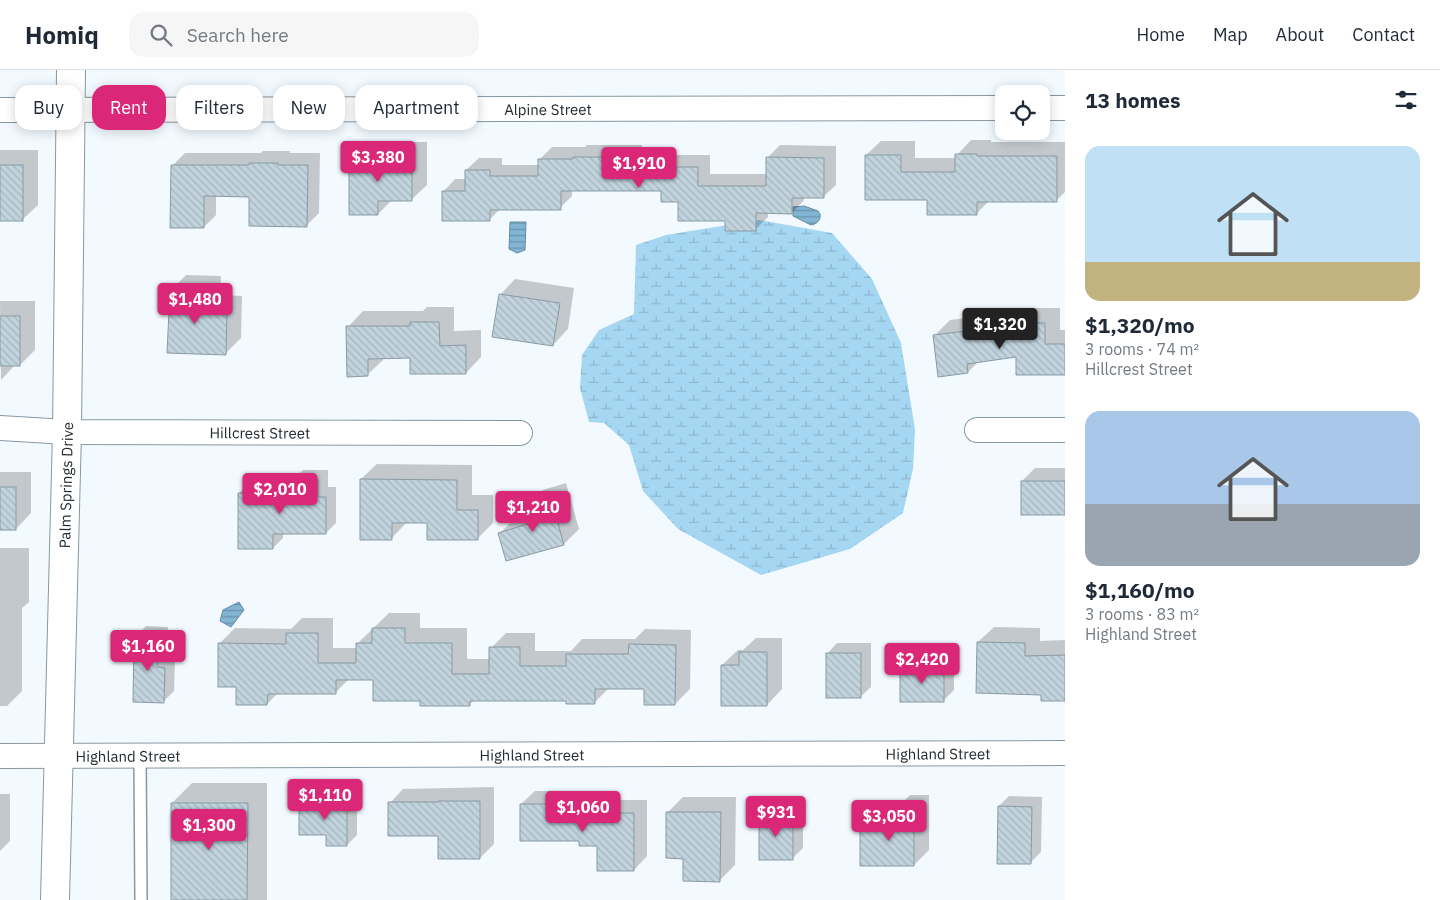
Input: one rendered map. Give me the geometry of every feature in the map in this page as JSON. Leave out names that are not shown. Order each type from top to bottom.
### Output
[{"type":"street","name":"Palm Springs Drive","points":[[71,70],[71,85]]},
{"type":"street","name":"Alpine Street","points":[[82,110],[995,108]]},
{"type":"street","points":[[1050,108],[1065,108]]},
{"type":"street","name":"Alpine Street","points":[[0,110],[15,110]]},
{"type":"street","name":"Palm Springs Drive","points":[[55,900],[67,432],[70,130]]},
{"type":"street","name":"Hillcrest Street","points":[[0,428],[67,432],[520,433]]},
{"type":"street","points":[[978,430],[1065,430]]},
{"type":"street","name":"Highland Street","points":[[0,756],[1065,754]]},
{"type":"lane","points":[[140,756],[141,900]]},
{"type":"green space","points":[[759,220],[832,233],[872,279],[901,343],[915,429],[913,469],[903,513],[850,549],[761,575],[678,529],[643,491],[629,445],[604,423],[589,422],[580,388],[582,355],[599,330],[634,314],[636,245],[666,235]]},
{"type":"shaded area","points":[[804,206],[818,211],[820,216],[817,223],[811,225],[793,216],[793,207]]},
{"type":"shaded area","points":[[510,222],[526,222],[525,250],[517,253],[509,249]]},
{"type":"shaded area","points":[[239,602],[244,610],[231,627],[220,621],[223,610]]},
{"type":"building","points":[[955,154],[977,154],[977,156],[1057,156],[1057,202],[977,202],[977,215],[927,215],[927,200],[865,200],[865,155],[901,155],[901,172],[955,172]]},
{"type":"building","points":[[349,157],[412,157],[412,201],[378,201],[378,215],[349,215]]},
{"type":"building","points":[[573,157],[630,157],[630,167],[698,167],[698,186],[766,186],[766,157],[824,158],[824,198],[792,198],[792,214],[756,213],[756,231],[725,231],[725,221],[678,221],[678,202],[661,202],[661,191],[561,191],[561,210],[490,210],[490,221],[442,221],[442,191],[465,191],[465,170],[490,170],[490,176],[538,176],[538,159],[573,159]]},
{"type":"building","points":[[249,163],[308,165],[307,227],[249,226],[249,197],[204,196],[204,228],[170,228],[171,165],[249,165]]},
{"type":"building","points":[[0,165],[23,165],[23,221],[0,221]]},
{"type":"building","points":[[170,290],[206,291],[205,310],[227,310],[226,355],[167,353]]},
{"type":"building","points":[[499,294],[560,303],[553,346],[492,337]]},
{"type":"building","points":[[0,316],[20,316],[20,366],[0,366]]},
{"type":"building","points":[[410,322],[439,322],[440,346],[466,345],[466,374],[410,374],[410,358],[368,359],[368,376],[347,377],[346,326],[410,326]]},
{"type":"building","points":[[1016,323],[1045,323],[1045,344],[1065,344],[1065,375],[1016,375],[1016,357],[967,364],[968,373],[938,377],[933,335],[1016,325]]},
{"type":"building","points":[[360,479],[457,480],[457,510],[478,510],[478,540],[427,540],[427,523],[392,523],[392,540],[360,540]]},
{"type":"building","points":[[291,480],[318,480],[318,497],[326,497],[326,534],[273,534],[273,549],[238,549],[238,493],[291,493]]},
{"type":"building","points":[[1021,481],[1065,481],[1065,515],[1021,515]]},
{"type":"building","points":[[0,487],[16,487],[16,530],[0,530]]},
{"type":"building","points":[[551,498],[564,545],[506,561],[498,533],[531,523],[526,505]]},
{"type":"building","points":[[372,628],[405,628],[405,643],[452,643],[452,674],[489,674],[489,647],[520,647],[520,666],[566,666],[566,654],[628,654],[629,644],[676,645],[675,705],[644,705],[644,689],[595,689],[595,704],[566,704],[566,701],[470,701],[470,706],[420,706],[420,701],[373,701],[373,680],[336,680],[336,694],[268,694],[267,705],[236,705],[236,687],[218,687],[218,643],[286,644],[286,633],[318,633],[318,663],[356,663],[356,643],[372,643]]},
{"type":"building","points":[[134,636],[158,637],[157,667],[165,668],[164,703],[133,702]]},
{"type":"building","points":[[977,642],[1025,643],[1025,656],[1065,655],[1065,701],[1041,701],[1041,695],[976,693]]},
{"type":"building","points":[[739,652],[767,652],[767,706],[721,706],[721,665],[739,665]]},
{"type":"building","points":[[826,653],[861,653],[861,698],[826,698]]},
{"type":"building","points":[[900,667],[944,667],[944,702],[900,702]]},
{"type":"building","points":[[299,801],[347,801],[347,846],[326,846],[326,835],[299,835]]},
{"type":"building","points":[[480,801],[480,859],[438,859],[438,836],[388,836],[388,802]]},
{"type":"building","points":[[171,803],[248,803],[247,900],[171,900]]},
{"type":"building","points":[[520,804],[562,804],[562,813],[634,813],[634,871],[597,871],[597,846],[579,846],[579,841],[520,841]]},
{"type":"building","points":[[998,806],[1032,807],[1031,864],[997,864]]},
{"type":"building","points":[[894,810],[914,810],[914,866],[860,866],[860,825],[894,825]]},
{"type":"building","points":[[666,812],[721,812],[720,882],[683,881],[683,859],[666,858]]},
{"type":"building","points":[[759,815],[793,815],[793,860],[759,860]]}]
